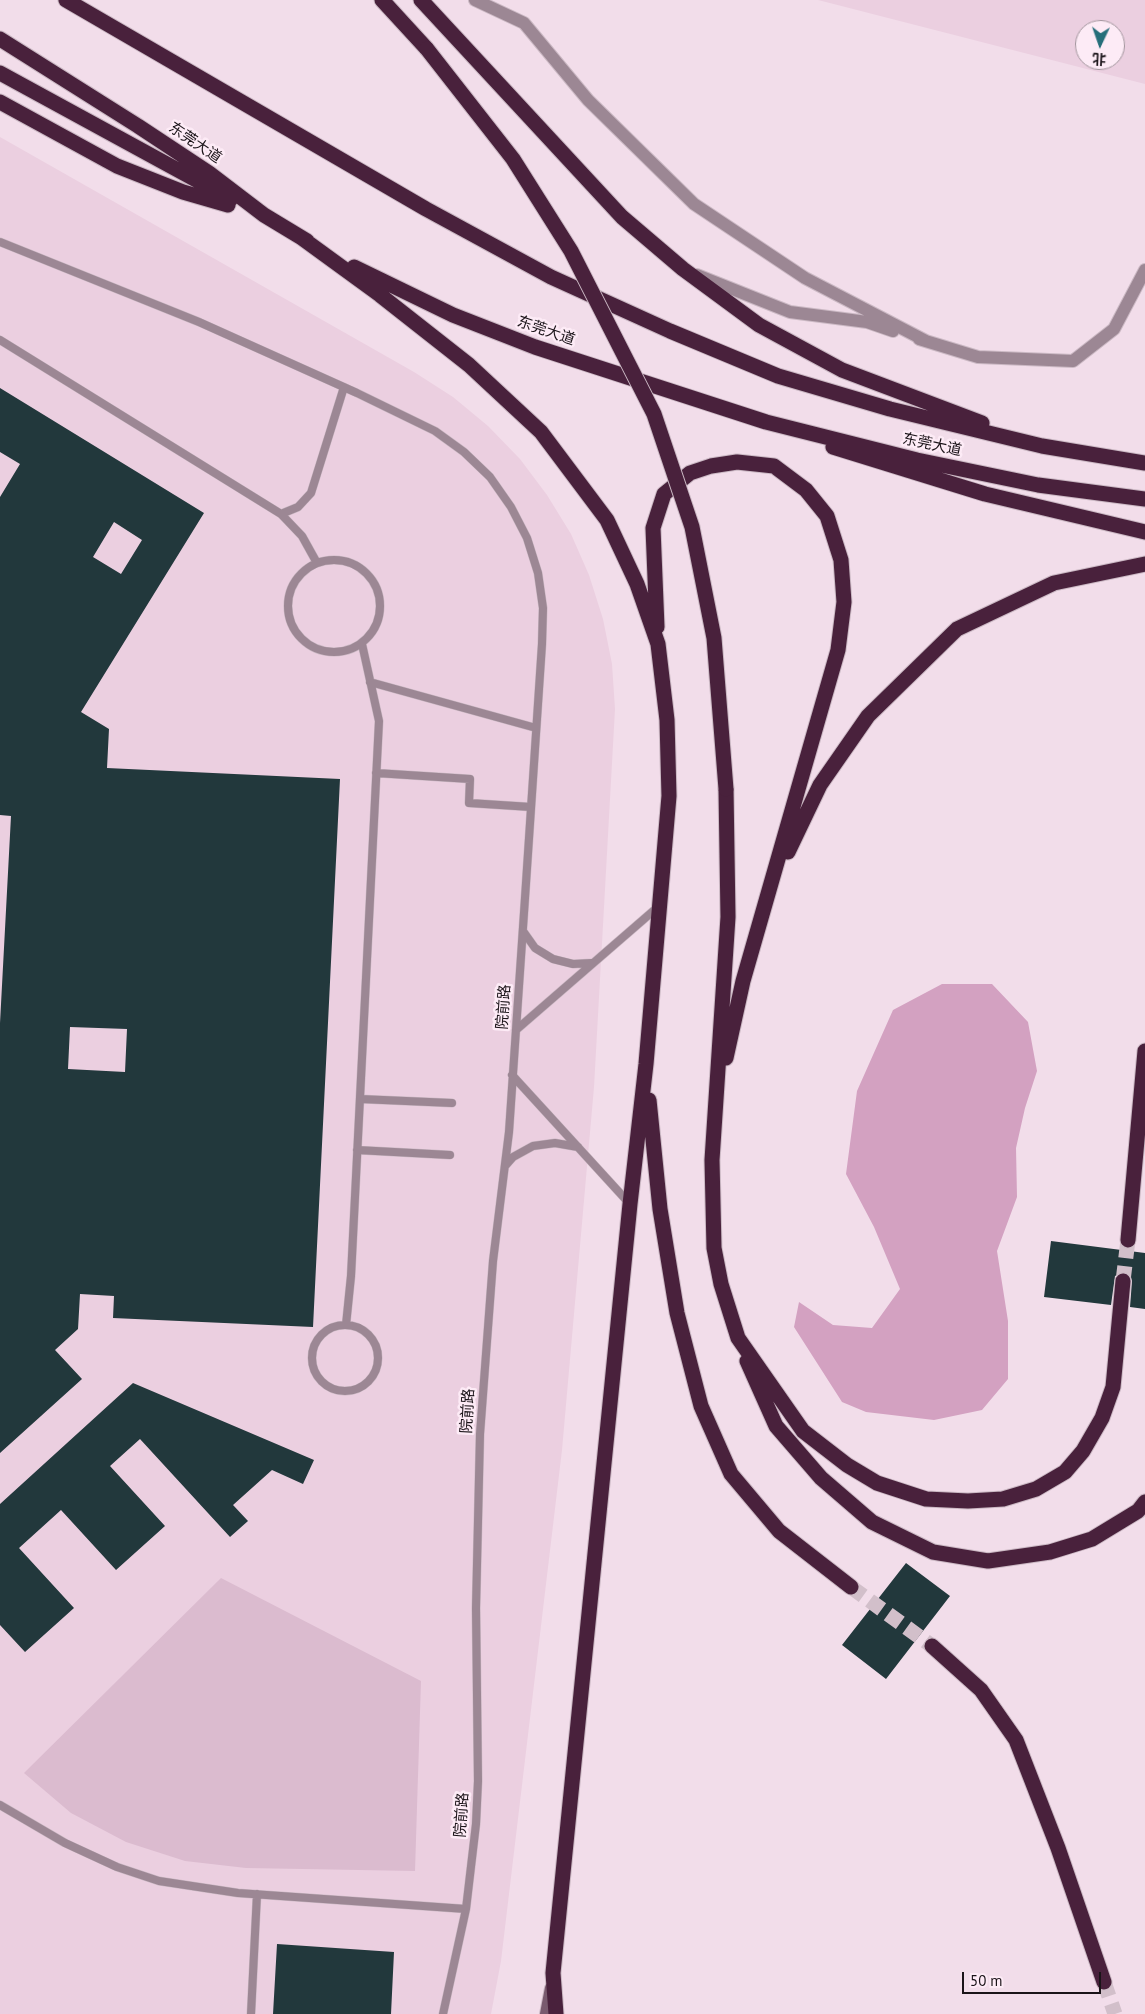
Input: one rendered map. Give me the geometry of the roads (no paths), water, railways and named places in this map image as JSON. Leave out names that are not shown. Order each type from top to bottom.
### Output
[{"type":"highway","name":"东莞大道","points":[[66,0],[426,209],[550,278],[778,376],[890,409],[1042,446],[1145,463]]},
{"type":"highway","points":[[382,0],[427,49],[513,159],[571,251],[654,414],[692,527],[714,638],[726,789],[728,917],[711,1168],[714,1248],[721,1284],[738,1338],[756,1385],[776,1426],[821,1478],[872,1522],[933,1552],[988,1561],[1050,1552],[1092,1539],[1138,1511],[1145,1502]]},
{"type":"highway","points":[[422,0],[622,217],[683,269],[759,325],[842,370],[1042,446]]},
{"type":"highway","name":"东莞大道","points":[[0,39],[201,168],[264,215],[343,262],[445,311],[535,347],[766,422],[917,460],[1038,485],[1145,499]]},
{"type":"highway","points":[[0,73],[202,185],[264,215]]},
{"type":"highway","points":[[0,102],[117,166],[183,192],[264,215]]},
{"type":"highway","points":[[299,236],[380,295],[469,365],[541,432],[608,520],[637,584],[658,644]]},
{"type":"highway","points":[[766,422],[851,454],[985,494],[1145,532]]},
{"type":"highway","points":[[556,2014],[553,1973],[630,1204],[646,1064],[669,796],[667,720],[658,644],[653,528],[664,494],[690,473],[712,466],[737,462],[774,466],[806,490],[827,516],[841,560],[844,602],[838,650],[743,981],[715,1104]]},
{"type":"highway","points":[[770,890],[820,785],[868,716],[957,628],[1054,583],[1145,564]]},
{"type":"highway","points":[[1128,1240],[1145,1051]]},
{"type":"highway","points":[[646,1064],[661,1219],[677,1313],[701,1406],[731,1474],[779,1531],[852,1588]]},
{"type":"highway","points":[[738,1338],[803,1431],[846,1465],[877,1483],[926,1499],[968,1502],[1003,1499],[1036,1489],[1064,1472],[1083,1451],[1102,1418],[1113,1387],[1123,1280]]},
{"type":"highway","points":[[932,1646],[981,1690],[1016,1740],[1058,1848],[1104,1982]]},
{"type":"main road","points":[[546,2014],[553,1973]]},
{"type":"street","points":[[475,0],[524,23],[588,100],[694,204],[806,278],[926,341]]},
{"type":"street","points":[[683,269],[790,312],[867,322],[978,357],[1073,361],[1114,329],[1145,270]]},
{"type":"lane","name":"院前路","points":[[0,242],[199,322],[344,387],[435,431],[457,447],[490,477],[511,507],[527,538],[538,573],[543,608],[523,931],[505,1166],[493,1261],[481,1425],[476,1608],[478,1781],[472,1866],[466,1909],[459,1951],[443,2014]]},
{"type":"lane","points":[[0,340],[281,514],[302,536],[317,563]]},
{"type":"lane","points":[[281,514],[298,507],[311,493],[344,387]]},
{"type":"lane","points":[[339,560],[350,562],[360,567],[375,584],[381,605],[380,616],[376,627],[362,644],[341,652],[324,651],[309,645],[293,628],[288,607],[292,585],[303,572],[317,563],[339,560]]},
{"type":"lane","points":[[346,1325],[352,1276],[378,721],[362,644]]},
{"type":"lane","points":[[370,682],[536,728]]},
{"type":"lane","points":[[376,772],[470,779],[469,803],[531,807]]},
{"type":"lane","points":[[516,1030],[659,906]]},
{"type":"lane","points":[[523,931],[535,948],[553,959],[573,964],[594,962]]},
{"type":"lane","points":[[512,1075],[630,1204]]},
{"type":"lane","points":[[360,1099],[452,1103]]},
{"type":"lane","points":[[505,1166],[513,1157],[533,1146],[556,1143],[578,1147]]},
{"type":"lane","points":[[358,1150],[450,1155]]},
{"type":"lane","points":[[346,1325],[356,1326],[371,1337],[378,1355],[375,1373],[369,1381],[353,1390],[343,1391],[325,1385],[314,1370],[312,1361],[315,1343],[320,1335],[328,1329],[346,1325]]},
{"type":"lane","points":[[0,1805],[65,1843],[118,1867],[158,1881],[199,1889],[466,1909]]},
{"type":"lane","points":[[251,2014],[257,1894]]},
{"type":"tunnel","points":[[1123,1281],[1128,1240]]},
{"type":"tunnel","points":[[851,1587],[932,1646]]},
{"type":"tunnel","points":[[1104,1982],[1115,2014]]}]
